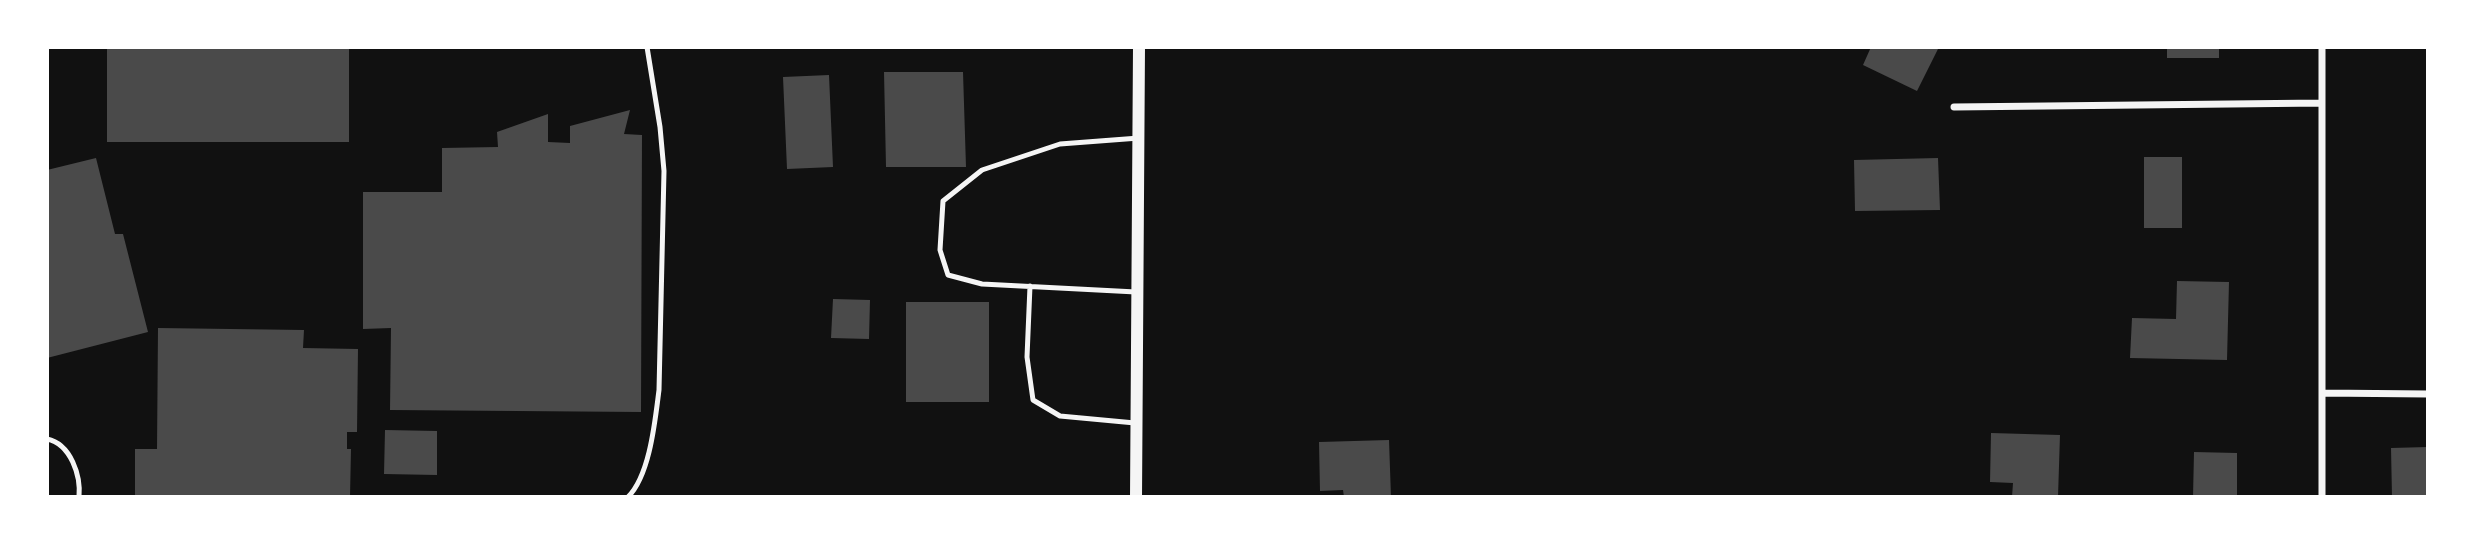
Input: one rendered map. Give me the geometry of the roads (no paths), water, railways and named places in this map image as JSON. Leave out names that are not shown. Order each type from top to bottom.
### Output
[{"type":"street","points":[[1136,497],[1139,47]]},
{"type":"street","points":[[2322,47],[2322,497]]},
{"type":"street","points":[[1954,107],[2322,103]]},
{"type":"street","points":[[2322,393],[2428,394]]},
{"type":"lane","points":[[628,497],[639,483],[655,422],[659,390],[664,171],[647,47]]},
{"type":"lane","points":[[1138,292],[982,284],[948,275],[940,250],[943,201],[982,170],[1060,144],[1139,138]]},
{"type":"lane","points":[[1030,286],[1027,357],[1033,400],[1060,416],[1136,424]]},
{"type":"lane","points":[[47,439],[54,441],[70,457],[77,472],[79,497]]}]
